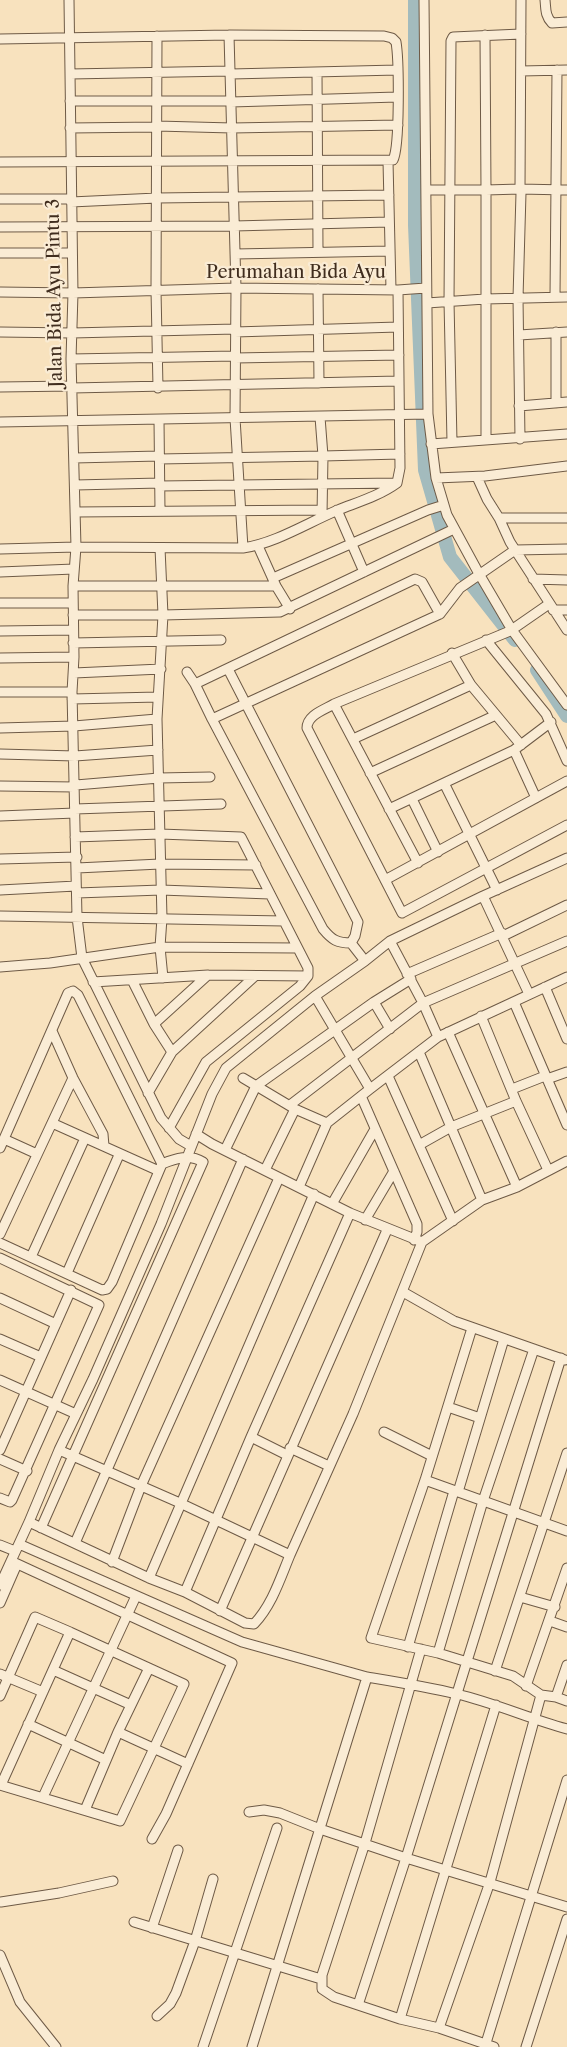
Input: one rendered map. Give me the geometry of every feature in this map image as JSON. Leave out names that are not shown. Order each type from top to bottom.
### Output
[{"type":"street","points":[[424,0],[426,190],[420,288],[427,303],[424,415],[441,506],[447,533],[508,631],[564,694],[567,705]]},
{"type":"street","points":[[520,439],[518,298],[521,0]]},
{"type":"street","points":[[545,0],[546,15],[549,20],[552,23],[567,22]]},
{"type":"street","name":"Jalan Bida Ayu Pintu 3","points":[[69,5],[73,293],[71,358],[76,547],[73,586],[72,696],[77,917],[81,958]]},
{"type":"street","points":[[452,442],[449,301],[451,41],[453,37],[521,34]]},
{"type":"street","points":[[0,39],[230,35],[384,36],[392,38],[396,42],[398,125],[389,195],[390,251],[394,290],[420,288]]},
{"type":"street","points":[[230,35],[236,288],[235,418],[243,548]]},
{"type":"street","points":[[485,35],[486,440]]},
{"type":"street","points":[[157,36],[158,388]]},
{"type":"street","points":[[70,74],[397,70]]},
{"type":"street","points":[[521,71],[562,70],[556,190],[555,297]]},
{"type":"street","points":[[317,72],[318,251]]},
{"type":"street","points":[[70,101],[231,102],[397,97]]},
{"type":"street","points":[[70,128],[398,125]]},
{"type":"street","points":[[0,162],[392,158]]},
{"type":"street","points":[[426,190],[567,190]]},
{"type":"street","points":[[0,199],[389,195]]},
{"type":"street","points":[[0,227],[318,225],[389,222]]},
{"type":"street","points":[[235,254],[390,251]]},
{"type":"street","points":[[0,253],[72,253]]},
{"type":"street","name":"Perumahan Bida Ayu","points":[[0,292],[73,293],[236,288],[394,290],[399,355],[400,475],[397,483]]},
{"type":"street","points":[[318,289],[319,382]]},
{"type":"street","points":[[427,303],[567,297]]},
{"type":"street","points":[[0,332],[319,331],[398,327]]},
{"type":"street","points":[[556,332],[556,403]]},
{"type":"street","points":[[519,334],[567,332]]},
{"type":"street","points":[[71,358],[399,355]]},
{"type":"street","points":[[0,387],[158,388],[399,381]]},
{"type":"street","points":[[519,406],[567,402]]},
{"type":"street","points":[[0,422],[424,415]]},
{"type":"street","points":[[320,417],[323,456],[322,514]]},
{"type":"street","points":[[159,420],[160,511]]},
{"type":"street","points":[[431,444],[567,434]]},
{"type":"street","points":[[74,458],[400,454]]},
{"type":"street","points":[[436,478],[477,477],[567,466]]},
{"type":"street","points":[[477,477],[515,550],[567,630]]},
{"type":"street","points":[[75,485],[397,483]]},
{"type":"street","points":[[0,549],[243,548],[258,546],[322,514],[380,493],[397,483]]},
{"type":"street","points":[[73,586],[162,587],[274,582],[351,544],[441,506]]},
{"type":"street","points":[[337,510],[364,572]]},
{"type":"street","points":[[75,512],[322,514]]},
{"type":"street","points":[[499,518],[567,518]]},
{"type":"street","points":[[73,615],[272,614],[290,609],[447,533]]},
{"type":"street","points":[[258,546],[274,582],[290,609]]},
{"type":"street","points":[[160,548],[163,615],[157,719],[162,918],[160,947],[164,978]]},
{"type":"street","points":[[212,719],[440,614],[465,586],[515,550],[567,549]]},
{"type":"street","points":[[0,572],[74,569]]},
{"type":"street","points":[[195,684],[415,579],[422,582],[440,614]]},
{"type":"street","points":[[533,579],[567,580]]},
{"type":"street","points":[[0,603],[73,603]]},
{"type":"street","points":[[567,610],[551,607],[508,631],[334,704],[310,718],[306,724],[402,913],[567,825]]},
{"type":"street","points":[[0,631],[73,630]]},
{"type":"street","points":[[74,643],[221,640]]},
{"type":"street","points":[[486,640],[551,722],[567,761]]},
{"type":"street","points":[[452,653],[471,685],[496,715],[517,747],[536,798]]},
{"type":"street","points":[[0,658],[74,657]]},
{"type":"street","points":[[74,673],[161,669]]},
{"type":"street","points":[[228,669],[358,922],[351,943]]},
{"type":"street","points":[[187,672],[323,929],[330,938],[339,943],[351,943]]},
{"type":"street","points":[[353,739],[471,685]]},
{"type":"street","points":[[0,692],[159,697]]},
{"type":"street","points":[[334,704],[418,863]]},
{"type":"street","points":[[370,773],[496,715]]},
{"type":"street","points":[[0,728],[74,726],[157,719]]},
{"type":"street","points":[[389,809],[517,747],[551,722]]},
{"type":"street","points":[[0,754],[75,756],[158,750]]},
{"type":"street","points":[[0,786],[75,786],[159,778],[210,777]]},
{"type":"street","points":[[385,880],[567,781]]},
{"type":"street","points":[[444,783],[497,890]]},
{"type":"street","points":[[412,799],[438,852]]},
{"type":"street","points":[[0,816],[221,804]]},
{"type":"street","points":[[75,837],[160,834],[242,837],[308,968],[308,976],[300,986],[206,1062],[169,1128]]},
{"type":"street","points":[[0,859],[77,857]]},
{"type":"street","points":[[0,1243],[102,1290],[107,1289],[172,1162],[190,1146],[212,1094],[226,1068],[315,996],[390,941],[567,858]]},
{"type":"street","points":[[77,868],[160,864],[256,865]]},
{"type":"street","points":[[0,890],[161,890],[270,894]]},
{"type":"street","points":[[483,896],[529,994]]},
{"type":"street","points":[[225,1150],[256,1086],[335,1029],[409,977],[567,905]]},
{"type":"street","points":[[0,916],[284,921]]},
{"type":"street","points":[[265,1170],[292,1107],[352,1057],[423,1004],[567,940]]},
{"type":"street","points":[[390,941],[438,1037]]},
{"type":"street","points":[[351,943],[365,961]]},
{"type":"street","points":[[0,956],[2,967],[160,947],[296,948]]},
{"type":"street","points":[[81,958],[148,1093],[169,1128],[179,1139],[190,1146]]},
{"type":"street","points":[[93,982],[208,975],[308,976]]},
{"type":"street","points":[[154,1024],[208,975]]},
{"type":"street","points":[[148,1093],[172,1052],[255,976]]},
{"type":"street","points":[[299,1187],[327,1123],[370,1089],[438,1037],[567,977]]},
{"type":"street","points":[[132,980],[154,1024],[172,1052]]},
{"type":"street","points":[[545,987],[567,1039]]},
{"type":"street","points":[[0,1585],[15,1555],[74,1413],[93,1379],[161,1224],[172,1162],[109,1055],[78,995],[73,991],[68,993],[2,1143],[37,1154]]},
{"type":"street","points":[[315,996],[370,1089]]},
{"type":"street","points":[[374,1002],[390,1029]]},
{"type":"street","points":[[514,1002],[567,1125]]},
{"type":"street","points":[[481,1016],[516,1101],[548,1170]]},
{"type":"street","points":[[52,1031],[73,1078],[103,1134],[104,1146]]},
{"type":"street","points":[[448,1032],[517,1187]]},
{"type":"street","points":[[109,1055],[125,1047]]},
{"type":"street","points":[[419,1052],[483,1200]]},
{"type":"street","points":[[226,1068],[292,1107],[327,1123]]},
{"type":"street","points":[[512,1089],[567,1072]]},
{"type":"street","points":[[388,1076],[453,1221]]},
{"type":"street","points":[[0,1234],[73,1078]]},
{"type":"street","points":[[29,1522],[112,1562],[185,1592],[245,1623],[254,1624],[262,1616],[273,1596],[328,1466],[353,1414],[403,1292],[418,1241],[417,1224],[362,1096]]},
{"type":"street","points":[[419,1145],[451,1127],[516,1101]]},
{"type":"street","points":[[52,1123],[119,1155],[172,1162],[194,1158],[203,1162]]},
{"type":"street","points":[[332,1204],[375,1129]]},
{"type":"street","points":[[196,1134],[350,1214],[418,1241],[483,1200],[517,1187],[567,1161]]},
{"type":"street","points":[[31,1257],[85,1138]]},
{"type":"street","points":[[41,1528],[212,1144]]},
{"type":"street","points":[[67,1273],[119,1155]]},
{"type":"street","points":[[75,1543],[243,1159]]},
{"type":"street","points":[[365,1220],[393,1171]]},
{"type":"street","points":[[112,1562],[141,1486],[279,1178]]},
{"type":"street","points":[[149,1578],[314,1194]]},
{"type":"street","points":[[185,1592],[350,1214]]},
{"type":"street","points":[[220,1611],[387,1230]]},
{"type":"street","points":[[0,1271],[2,1259],[98,1303],[99,1307],[57,1406],[12,1500],[10,1502],[0,1498]]},
{"type":"street","points":[[0,1450],[71,1290]]},
{"type":"street","points":[[358,2005],[564,1359],[454,1321],[403,1292]]},
{"type":"street","points":[[0,1298],[56,1324]]},
{"type":"street","points":[[468,1326],[448,1407],[371,1638],[438,1653],[513,1676],[542,1695],[556,1696],[567,1701]]},
{"type":"street","points":[[0,1338],[40,1357]]},
{"type":"street","points":[[408,1647],[504,1339]]},
{"type":"street","points":[[438,1653],[483,1501],[534,1349]]},
{"type":"street","points":[[0,1380],[74,1413]]},
{"type":"street","points":[[448,1407],[480,1418]]},
{"type":"street","points":[[0,1420],[11,1425]]},
{"type":"street","points":[[384,1432],[432,1456]]},
{"type":"street","points":[[251,1437],[328,1466]]},
{"type":"street","points":[[59,1450],[180,1503],[290,1555]]},
{"type":"street","points":[[495,1671],[567,1453]]},
{"type":"street","points":[[0,1459],[27,1471]]},
{"type":"street","points":[[425,1480],[514,1510],[567,1531]]},
{"type":"street","points":[[0,1545],[128,1614],[232,1663],[166,1814],[152,1839]]},
{"type":"street","points":[[15,1555],[135,1596],[242,1642],[367,1677],[458,1694],[496,1705],[533,1720],[567,1729]]},
{"type":"street","points":[[0,1603],[15,1555]]},
{"type":"street","points":[[525,1686],[567,1568]]},
{"type":"street","points":[[43,1797],[135,1596]]},
{"type":"street","points":[[520,1597],[555,1607]]},
{"type":"street","points":[[0,1696],[4,1675],[35,1617],[70,1632],[111,1650],[184,1684],[120,1821],[0,1785],[70,1632]]},
{"type":"street","points":[[550,1621],[567,1627]]},
{"type":"street","points":[[421,1649],[365,1843],[321,1979],[322,1989],[325,1992],[400,2019],[440,2028],[490,2045],[531,1896],[567,1780]]},
{"type":"street","points":[[556,1696],[567,1665]]},
{"type":"street","points":[[85,1810],[105,1760],[149,1668]]},
{"type":"street","points":[[53,1670],[131,1705]]},
{"type":"street","points":[[4,1675],[43,1692]]},
{"type":"street","points":[[252,2047],[367,1677]]},
{"type":"street","points":[[440,2028],[490,1882],[533,1720],[542,1695]]},
{"type":"street","points":[[400,2019],[496,1705]]},
{"type":"street","points":[[28,1724],[105,1760]]},
{"type":"street","points":[[118,1732],[153,1750],[188,1764]]},
{"type":"street","points":[[249,1812],[264,1810],[280,1813],[406,1858],[567,1907]]},
{"type":"street","points":[[203,2047],[277,1828]]},
{"type":"street","points":[[152,1928],[178,1850]]},
{"type":"street","points":[[156,2016],[170,2004],[176,1993],[195,1941],[213,1879]]},
{"type":"street","points":[[0,1911],[0,1901],[59,1893],[113,1881]]},
{"type":"street","points":[[526,2047],[567,1919]]},
{"type":"street","points":[[134,1922],[321,1979]]},
{"type":"street","points":[[0,1955],[25,2011],[56,2047]]},
{"type":"waterway","points":[[415,0],[415,225],[425,470],[450,557],[515,640]]},
{"type":"waterway","points":[[537,670],[567,716]]}]
